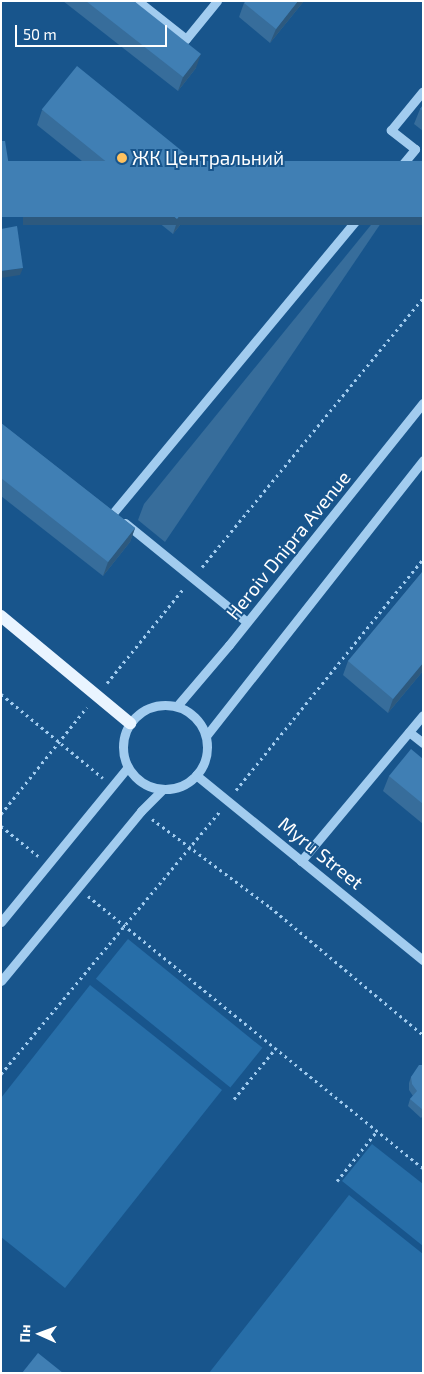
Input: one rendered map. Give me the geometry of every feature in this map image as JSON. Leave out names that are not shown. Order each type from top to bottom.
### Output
[{"type":"main road","points":[[1,616],[130,723]]},
{"type":"street","points":[[138,1],[186,39],[217,1]]},
{"type":"street","points":[[247,622],[109,510],[415,149],[391,130],[423,91]]},
{"type":"street","name":"Heroiv Dnipra Avenue","points":[[177,706],[247,622],[423,402]]},
{"type":"street","points":[[206,736],[423,460]]},
{"type":"street","points":[[164,704],[177,706],[190,712],[200,722],[206,736],[207,750],[204,763],[196,775],[181,786],[163,789],[141,781],[128,767],[123,750],[124,736],[130,723],[140,713],[151,707],[164,704]]},
{"type":"street","points":[[301,861],[423,715]]},
{"type":"street","points":[[409,732],[423,743]]},
{"type":"street","points":[[1,922],[128,767]]},
{"type":"street","name":"Myru Street","points":[[196,775],[423,960]]},
{"type":"street","points":[[1,981],[141,811],[163,789]]},
{"type":"path","points":[[1,814],[97,694],[423,298]]},
{"type":"path","points":[[1,1074],[228,801],[423,559]]},
{"type":"path","points":[[1,694],[114,786]]},
{"type":"path","points":[[141,811],[270,907],[423,1035]]},
{"type":"path","points":[[1,826],[49,864]]},
{"type":"path","points":[[78,888],[423,1168]]},
{"type":"path","points":[[234,1099],[276,1048]]},
{"type":"path","points":[[337,1181],[377,1131]]},
{"type":"shaded area","points":[[128,939],[262,1048],[230,1088],[96,979]]},
{"type":"shaded area","points":[[90,985],[222,1090],[65,1288],[1,1237],[1,1098]]},
{"type":"shaded area","points":[[372,1144],[423,1184],[423,1246],[342,1181]]},
{"type":"shaded area","points":[[349,1195],[423,1254],[423,1373],[209,1373]]},
{"type":"building","points":[[86,1],[134,1],[201,54],[183,77]]},
{"type":"building","points":[[246,1],[298,1],[276,29],[244,3]]},
{"type":"building","name":"ЖК Центральний","points":[[77,66],[212,176],[177,219],[42,110]]},
{"type":"building","points":[[1,141],[5,141],[12,185],[1,187]]},
{"type":"building","points":[[1,161],[423,161],[423,217],[1,217]]},
{"type":"building","points":[[17,226],[23,268],[1,271],[1,229]]},
{"type":"building","points":[[1,423],[135,528],[108,562],[1,478]]},
{"type":"building","points":[[423,571],[423,663],[393,699],[348,661]]},
{"type":"building","points":[[411,749],[423,759],[423,804],[389,776]]},
{"type":"building","points":[[419,1065],[423,1065],[423,1110],[410,1099],[417,1091],[412,1084],[411,1077]]},
{"type":"building","points":[[38,1353],[63,1373],[22,1373]]},
{"type":"place","name":"ЖК Центральний","points":[[122,158]]}]
